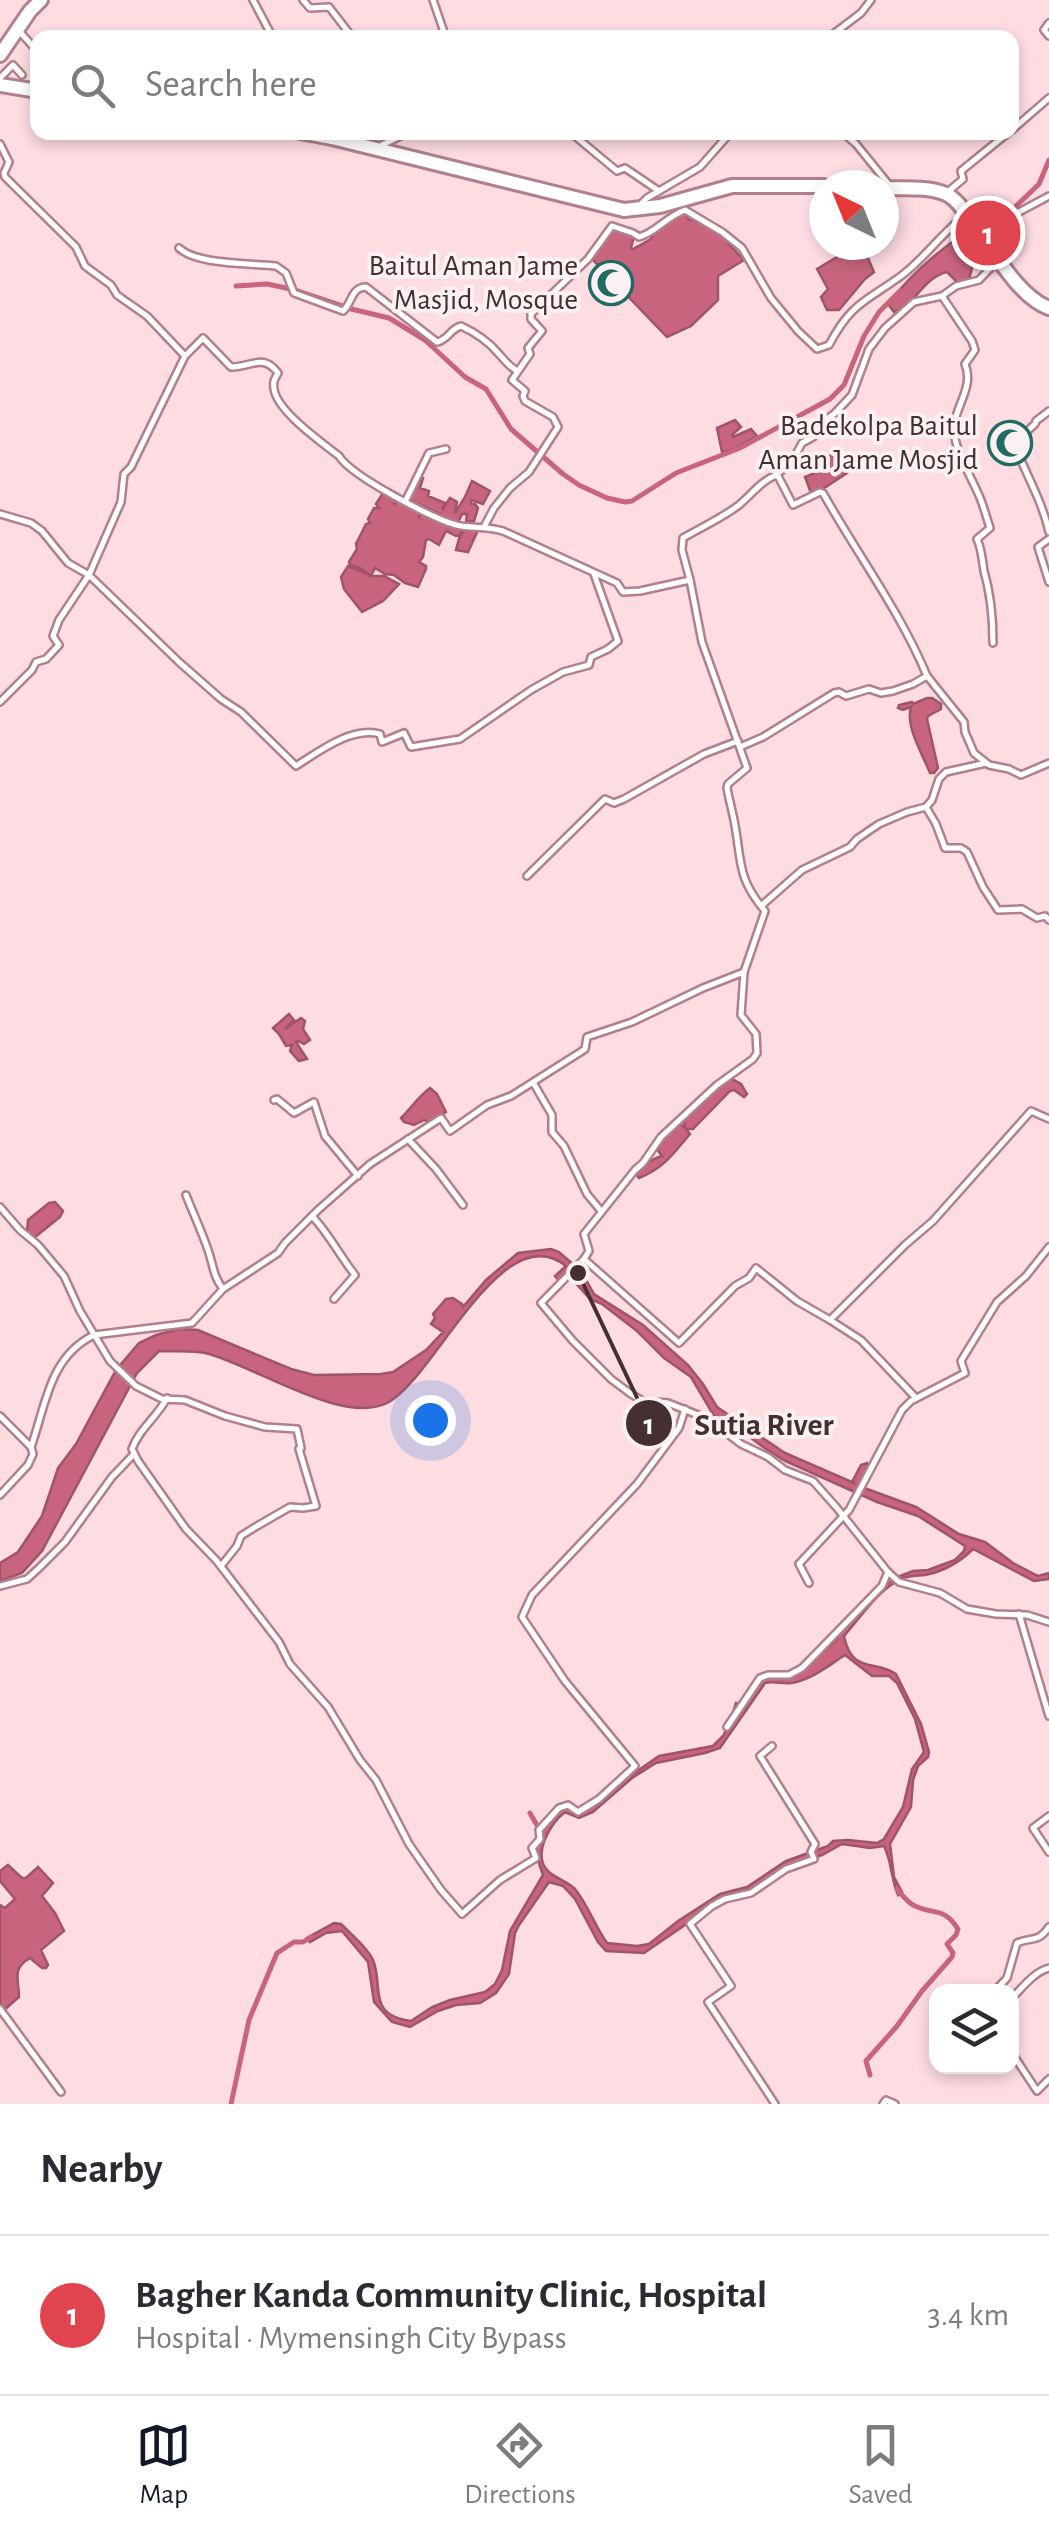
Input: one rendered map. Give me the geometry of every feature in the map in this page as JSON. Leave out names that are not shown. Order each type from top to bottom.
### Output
[{"type":"highway","points":[[0,56],[41,0]]},
{"type":"highway","points":[[0,81],[30,89]]},
{"type":"highway","points":[[335,140],[624,210],[660,206],[732,186],[809,186]]},
{"type":"highway","points":[[899,188],[949,195],[1025,292],[1049,308]]},
{"type":"street","points":[[253,0],[269,30]]},
{"type":"street","points":[[303,0],[310,8],[329,7],[347,30]]},
{"type":"street","points":[[433,0],[443,30]]},
{"type":"street","points":[[838,30],[871,0]]},
{"type":"street","points":[[1049,23],[1044,30],[1049,36]]},
{"type":"street","points":[[18,29],[30,43]]},
{"type":"street","points":[[0,81],[12,64],[22,75]]},
{"type":"street","points":[[1019,124],[1049,98]]},
{"type":"street","points":[[375,149],[393,140]]},
{"type":"street","points":[[580,140],[618,172],[625,168],[659,191]]},
{"type":"street","points":[[636,210],[647,198],[700,168],[725,140]]},
{"type":"street","points":[[851,140],[875,170]]},
{"type":"street","points":[[949,195],[963,179],[961,171],[1000,140]]},
{"type":"street","points":[[0,144],[8,157],[5,177],[76,247],[86,266],[117,295],[148,316],[185,356]]},
{"type":"street","points":[[988,242],[1006,219],[1049,196]]},
{"type":"street","points":[[485,526],[494,508],[529,472],[558,427],[553,417],[524,399],[525,391],[512,380],[530,354],[528,348],[542,331],[531,314],[588,259],[612,226],[645,236],[685,210],[722,232],[742,248],[772,298],[817,349],[829,345],[836,328],[856,307],[902,275],[964,217],[965,211]]},
{"type":"street","points":[[179,248],[198,258],[276,266],[286,273],[294,293],[343,311],[354,292],[366,287],[437,342],[461,326],[486,342],[501,355],[504,364],[517,371]]},
{"type":"street","points":[[1000,259],[975,281],[956,286],[942,296],[914,302],[885,328],[870,350],[852,395],[816,426],[792,462],[762,482],[741,503],[683,538],[682,550],[702,642],[747,768],[727,788],[740,869],[765,911],[744,972],[741,1015],[756,1034],[757,1052],[661,1138],[584,1234],[589,1251],[584,1259],[541,1304],[573,1341],[631,1394],[708,1419],[741,1444],[812,1481],[899,1582],[940,1593],[967,1609],[1019,1614],[1049,1622]]},
{"type":"street","points":[[942,296],[975,350],[965,364],[968,381],[954,426],[962,460],[990,528],[978,539],[989,580],[993,643]]},
{"type":"street","points":[[0,702],[36,662],[46,659],[59,645],[53,636],[59,620],[89,575],[121,502],[124,474],[131,468],[185,356],[203,338],[230,367],[269,363],[278,373],[273,384],[276,398],[286,411],[373,486],[453,524],[503,531],[617,583],[624,592],[690,580]]},
{"type":"street","points":[[1049,411],[1014,443],[1043,506],[1049,536],[1038,546],[1049,582]]},
{"type":"street","points":[[406,500],[429,453],[446,449]]},
{"type":"street","points":[[777,474],[793,505],[822,493],[908,634],[927,676],[964,722],[974,753],[986,762],[1021,775],[1049,763]]},
{"type":"street","points":[[0,514],[31,523],[42,531],[68,563],[89,575],[296,766],[319,749],[368,731],[380,734],[382,742],[404,732],[412,747],[460,739],[530,690],[563,672],[588,665],[593,656],[618,640],[594,574]]},
{"type":"street","points":[[526,876],[605,799],[614,803],[704,754],[763,736],[838,692],[846,696],[869,689],[893,692],[927,676]]},
{"type":"street","points":[[760,906],[802,870],[844,851],[879,824],[926,807],[939,778],[946,772],[986,762]]},
{"type":"street","points":[[926,807],[945,848],[967,852],[998,910],[1022,909],[1049,920]]},
{"type":"street","points":[[31,1447],[60,1363],[85,1340],[192,1323],[223,1290],[278,1253],[284,1243],[370,1164],[408,1138],[441,1118],[450,1130],[488,1105],[533,1083],[585,1049],[587,1036],[632,1022],[744,972]]},
{"type":"street","points":[[533,1083],[552,1115],[552,1132],[564,1146],[585,1191],[601,1211]]},
{"type":"street","points":[[274,1100],[294,1113],[314,1102],[325,1136],[358,1176]]},
{"type":"street","points":[[830,1320],[933,1221],[1031,1111],[1049,1120]]},
{"type":"street","points":[[408,1138],[463,1205]]},
{"type":"street","points":[[186,1195],[208,1247],[215,1278],[223,1290]]},
{"type":"street","points":[[0,1207],[64,1276],[110,1361],[136,1386],[162,1399],[185,1400],[224,1416],[264,1426],[297,1428],[298,1450],[316,1506],[290,1506],[250,1530],[241,1536],[220,1566]]},
{"type":"street","points":[[312,1216],[355,1275],[334,1299]]},
{"type":"street","points":[[808,1583],[799,1564],[849,1510],[906,1405],[964,1372],[961,1361],[988,1315],[1049,1247]]},
{"type":"street","points":[[584,1259],[679,1342],[756,1268],[797,1301],[861,1340],[916,1398]]},
{"type":"street","points":[[167,1398],[136,1438],[134,1454],[186,1529],[220,1566],[279,1642],[290,1664],[328,1707],[376,1780],[410,1844],[461,1914],[500,1880],[536,1858],[532,1848],[540,1838],[540,1828],[563,1806],[578,1812],[599,1799],[635,1766],[565,1682],[522,1617],[532,1595],[637,1484],[680,1428],[686,1409]]},
{"type":"street","points":[[0,1416],[31,1447],[33,1454],[28,1465],[0,1494]]},
{"type":"street","points":[[0,1586],[27,1579],[39,1568],[65,1542],[112,1477],[134,1454]]},
{"type":"street","points":[[727,1727],[762,1677],[789,1675],[802,1668],[883,1585],[890,1573]]},
{"type":"street","points":[[1019,1614],[1049,1716]]},
{"type":"street","points":[[772,1746],[760,1756],[814,1844],[814,1859],[786,1869],[752,1893],[725,1899],[690,1924],[731,1986],[708,2002],[775,2104]]},
{"type":"street","points":[[1049,1816],[1033,1828],[1049,1852]]},
{"type":"street","points":[[1001,1984],[1007,1978],[1017,1944],[1036,1940],[1049,1927]]},
{"type":"street","points":[[1019,1991],[1044,1968],[1049,1968]]},
{"type":"street","points":[[0,2009],[61,2092]]},
{"type":"street","points":[[1019,2064],[1037,2091],[1049,2078]]},
{"type":"street","points":[[883,2104],[886,2100],[895,2104]]},
{"type":"shaded area","points":[[685,213],[689,220],[705,223],[725,236],[744,260],[718,276],[718,300],[691,326],[667,337],[591,258],[614,227],[634,236],[633,249],[651,239],[656,229],[673,216]]},
{"type":"shaded area","points":[[969,230],[979,239],[969,280],[959,284],[947,272],[939,275],[894,312],[888,304],[906,283]]},
{"type":"shaded area","points":[[832,260],[869,260],[874,272],[839,310],[827,310],[821,297],[828,289],[817,269]]},
{"type":"shaded area","points":[[735,420],[741,427],[733,437],[751,429],[757,436],[722,452],[717,428]]},
{"type":"shaded area","points":[[831,455],[841,461],[847,473],[811,493],[805,477],[820,471],[819,462]]},
{"type":"shaded area","points":[[418,476],[423,478],[420,488],[429,491],[428,496],[445,503],[442,510],[450,498],[457,502],[455,513],[472,481],[490,491],[483,504],[471,500],[478,508],[474,521],[466,522],[467,514],[462,514],[458,523],[408,499]]},
{"type":"shaded area","points":[[383,493],[396,499],[394,505],[398,500],[419,512],[419,517],[422,512],[448,526],[461,528],[461,535],[465,529],[478,530],[468,552],[456,550],[460,535],[446,531],[439,545],[426,540],[419,562],[426,569],[418,587],[375,568],[371,576],[384,576],[399,584],[383,601],[362,612],[344,589],[341,577],[348,566],[370,575],[349,562],[374,508],[379,508],[376,504]]},
{"type":"shaded area","points":[[927,698],[941,704],[941,709],[927,719],[938,768],[934,773],[930,773],[910,723],[911,707],[898,708]]},
{"type":"shaded area","points":[[289,1014],[294,1020],[285,1029],[301,1018],[305,1021],[303,1029],[310,1040],[304,1044],[296,1042],[307,1059],[299,1061],[290,1051],[292,1045],[286,1046],[273,1028]]},
{"type":"shaded area","points":[[732,1079],[747,1094],[744,1097],[730,1091],[693,1129],[686,1129],[690,1134],[668,1160],[639,1178],[635,1173],[638,1170],[662,1156],[658,1145],[679,1123],[685,1128],[684,1121]]},
{"type":"shaded area","points":[[430,1088],[446,1112],[431,1122],[404,1122],[401,1118]]},
{"type":"shaded area","points":[[55,1202],[63,1211],[60,1217],[34,1238],[27,1233],[28,1220]]},
{"type":"shaded area","points":[[551,1249],[559,1252],[581,1271],[594,1294],[643,1325],[688,1365],[717,1407],[785,1453],[854,1483],[861,1465],[867,1463],[869,1468],[859,1486],[916,1507],[959,1534],[985,1542],[1038,1576],[1049,1573],[1049,1579],[1034,1581],[973,1549],[945,1569],[893,1584],[844,1636],[858,1661],[896,1674],[921,1724],[929,1752],[913,1780],[911,1807],[890,1844],[894,1877],[902,1892],[898,1895],[884,1846],[842,1844],[793,1865],[751,1892],[726,1897],[644,1953],[606,1951],[575,1899],[563,1886],[549,1882],[515,1933],[509,1974],[496,1993],[480,2003],[438,2011],[410,2027],[392,2022],[374,2002],[368,1962],[342,1931],[326,1933],[310,1942],[307,1938],[334,1923],[341,1924],[371,1955],[382,2006],[397,2018],[411,2021],[432,2007],[485,1992],[495,1984],[502,1970],[510,1931],[543,1875],[534,1848],[556,1814],[567,1806],[577,1813],[659,1756],[713,1746],[737,1710],[736,1703],[741,1704],[762,1678],[797,1673],[836,1641],[866,1603],[892,1579],[955,1560],[965,1546],[918,1516],[785,1461],[731,1423],[714,1416],[691,1377],[664,1358],[637,1331],[590,1299],[571,1278],[575,1274],[572,1270],[560,1282],[555,1276],[566,1266],[542,1256],[518,1262],[494,1280],[406,1388],[387,1403],[368,1408],[322,1400],[205,1353],[159,1351],[137,1373],[42,1551],[22,1573],[0,1581],[0,1563],[18,1552],[42,1516],[58,1468],[76,1444],[116,1370],[139,1343],[180,1329],[198,1330],[314,1375],[393,1372],[426,1350],[443,1332],[431,1324],[433,1314],[446,1299],[453,1298],[463,1307],[486,1280],[518,1253]],"holes":[[[845,1655],[872,1676],[889,1676],[897,1683],[915,1719],[924,1752],[912,1769],[903,1807],[884,1839],[877,1843],[833,1841],[786,1861],[747,1887],[720,1894],[649,1944],[637,1946],[607,1943],[575,1889],[544,1865],[545,1840],[565,1812],[579,1818],[593,1812],[656,1763],[720,1748],[765,1683],[805,1679]]]},
{"type":"shaded area","points":[[8,1865],[22,1878],[38,1867],[53,1883],[42,1896],[64,1931],[41,1950],[46,1968],[30,1958],[20,1966],[19,1997],[3,2011],[0,1905],[5,1908],[15,1899],[0,1881],[0,1871]]},
{"type":"waterway","points":[[980,230],[1011,211],[1039,184],[1049,160]]},
{"type":"waterway","points":[[236,286],[267,284],[291,289]]},
{"type":"waterway","points":[[292,289],[346,307]]},
{"type":"waterway","points":[[347,308],[389,318],[425,340],[465,377],[486,389],[511,429],[563,474],[607,498],[625,502],[676,473],[740,448],[830,399],[844,385],[864,336],[879,312],[900,291]]},
{"type":"waterway","points":[[530,1813],[542,1830]]},
{"type":"waterway","points":[[870,2075],[866,2061],[952,1957],[947,1944],[958,1929],[944,1914],[912,1905],[897,1889]]},
{"type":"waterway","points":[[231,2104],[249,2020],[277,1953],[311,1937]]},
{"type":"place","name":"Bagher Kanda Community Clinic, Hospital","points":[[988,233]]},
{"type":"place","name":"Baitul Aman Jame Masjid, Mosque","points":[[611,283]]},
{"type":"place","name":"Badekolpa Baitul Aman Jame Mosjid","points":[[1010,443]]},
{"type":"place","name":"Sutia River","points":[[578,1273]]}]
